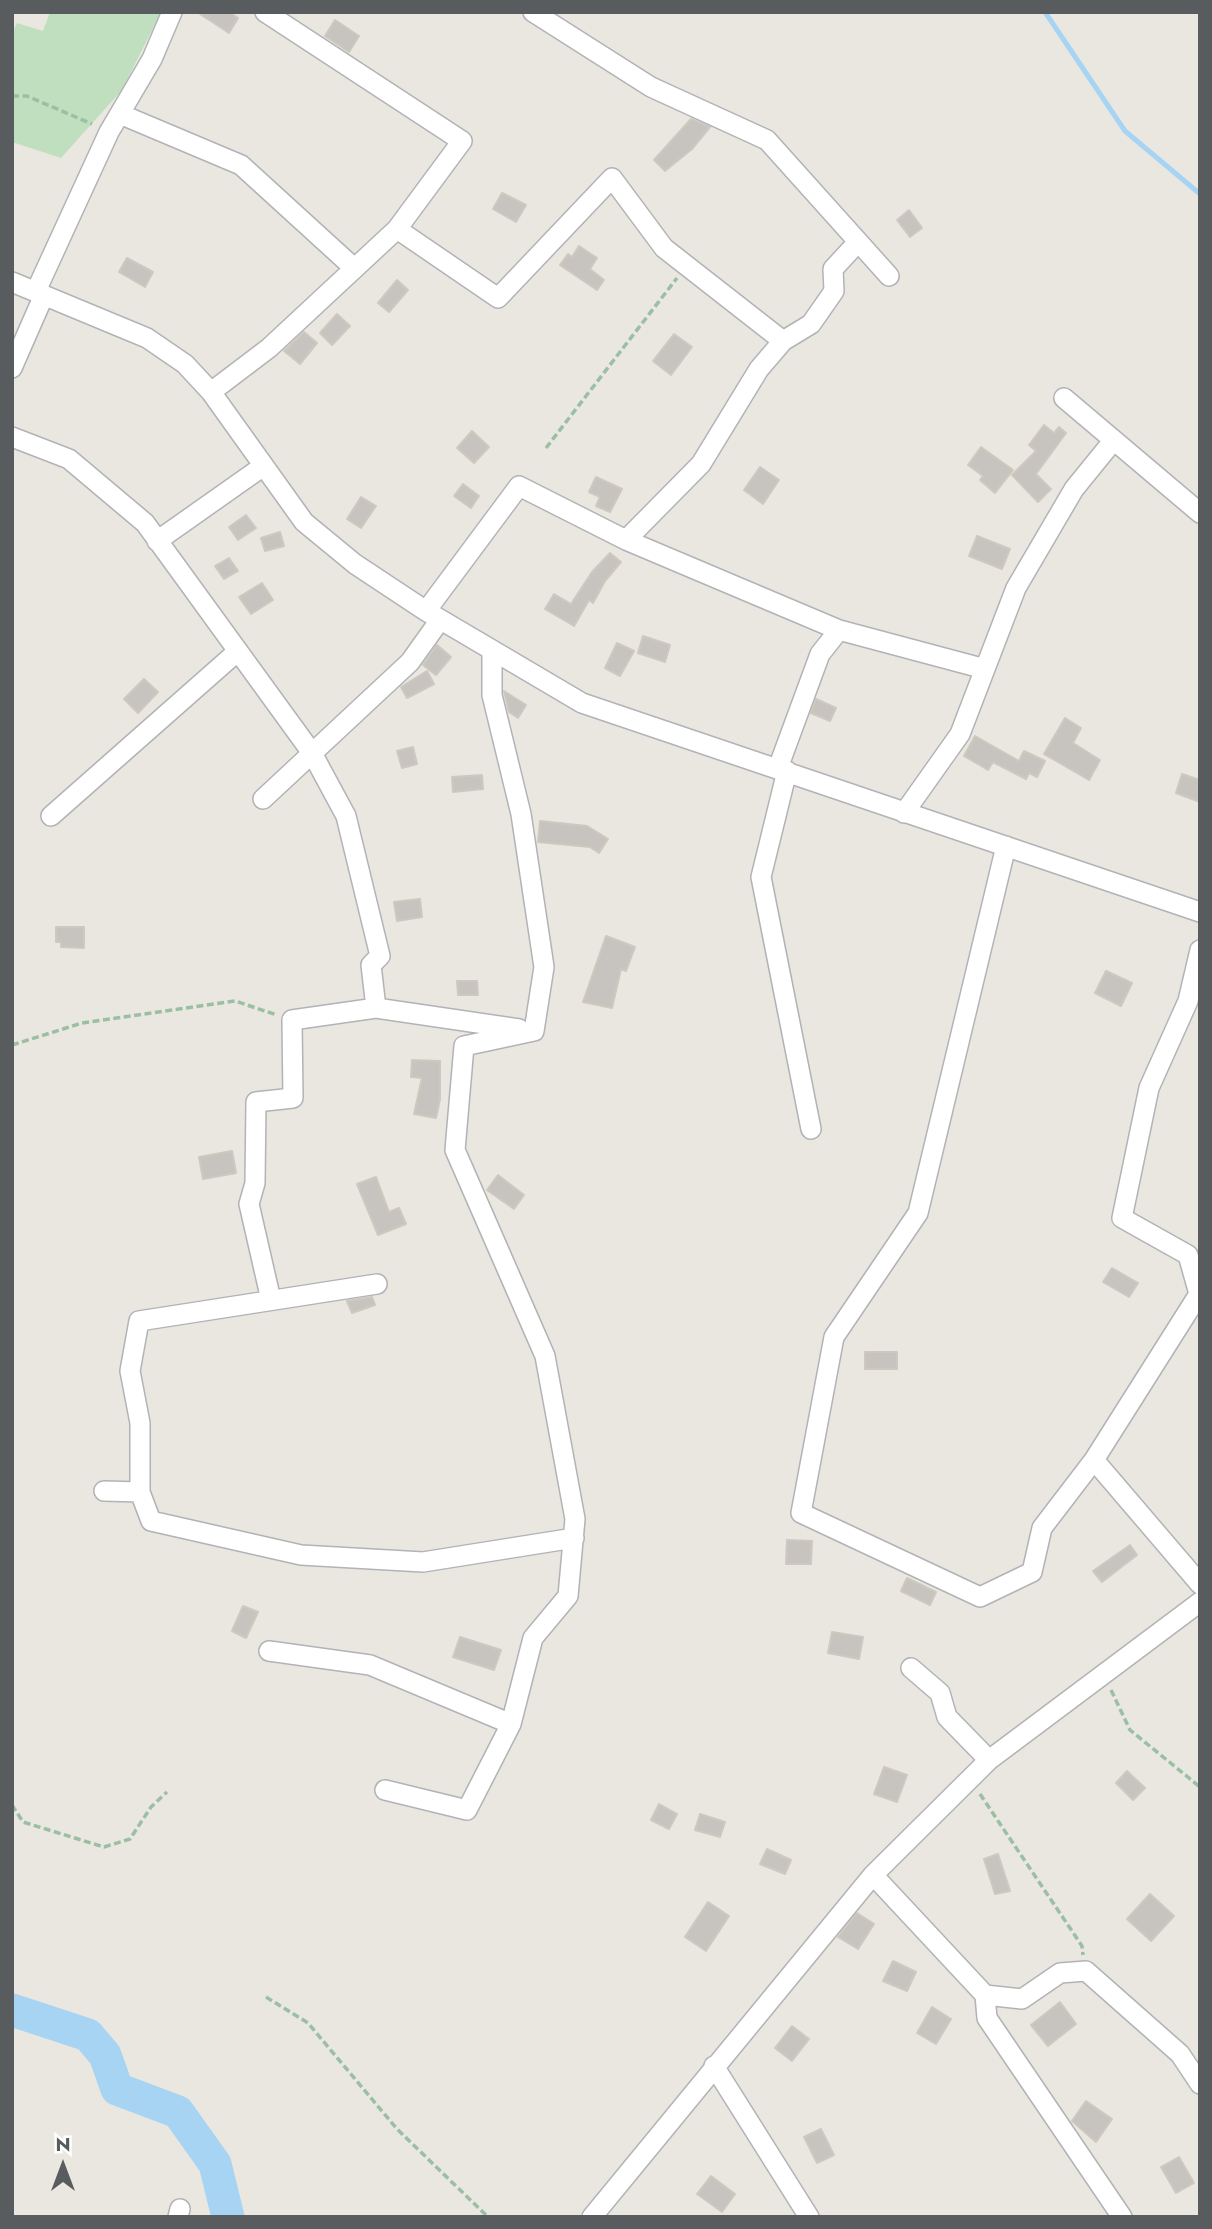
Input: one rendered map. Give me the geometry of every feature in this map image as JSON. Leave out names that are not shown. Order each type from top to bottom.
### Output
[{"type":"street","points":[[12,368],[40,293],[109,132],[152,59],[172,12]]},
{"type":"street","points":[[211,392],[269,348],[397,229],[462,141],[265,12]]},
{"type":"street","points":[[533,12],[651,87],[767,140],[889,276]]},
{"type":"street","points":[[120,114],[241,165],[354,268]]},
{"type":"street","points":[[397,229],[498,298],[612,178],[664,248],[783,341]]},
{"type":"street","points":[[626,540],[701,464],[759,369],[783,341],[811,324],[834,291],[833,269],[858,242]]},
{"type":"street","points":[[12,282],[147,338],[185,364],[211,392],[262,467],[304,522],[355,564],[433,615],[582,703],[1200,912]]},
{"type":"street","points":[[1064,398],[1200,513]]},
{"type":"street","points":[[12,437],[69,459],[145,523],[312,753],[346,816],[380,956],[371,965],[376,1008]]},
{"type":"street","points":[[904,813],[960,734],[1016,588],[1074,489],[1114,440]]},
{"type":"street","points":[[157,541],[262,467]]},
{"type":"street","points":[[263,799],[410,663],[433,615],[519,486],[626,540],[839,629],[985,669]]},
{"type":"street","points":[[811,1129],[761,877],[782,769],[820,654],[839,629]]},
{"type":"street","points":[[492,650],[492,695],[521,814],[544,967],[534,1031]]},
{"type":"street","points":[[51,816],[238,651]]},
{"type":"street","points":[[1006,846],[918,1213],[834,1337],[801,1513],[980,1597],[1032,1572],[1042,1528],[1094,1460],[1199,1294],[1188,1255],[1122,1218],[1149,1088],[1188,1002],[1200,950]]},
{"type":"street","points":[[271,1300],[249,1204],[255,1183],[256,1101],[293,1098],[292,1020],[376,1008],[534,1031]]},
{"type":"street","points":[[385,1790],[467,1810],[511,1724],[533,1638],[568,1596],[575,1520],[545,1356],[455,1150],[464,1046],[534,1031]]},
{"type":"street","points":[[377,1284],[139,1321],[130,1371],[140,1423],[140,1492],[151,1521],[301,1555],[423,1562],[574,1538]]},
{"type":"street","points":[[1094,1460],[1200,1584]]},
{"type":"street","points":[[104,1491],[140,1492]]},
{"type":"street","points":[[592,2217],[873,1875],[989,1760],[1200,1602]]},
{"type":"street","points":[[269,1651],[370,1665],[511,1724]]},
{"type":"street","points":[[911,1668],[940,1693],[947,1717],[989,1760]]},
{"type":"street","points":[[873,1875],[985,1995],[987,2018],[1122,2217]]},
{"type":"street","points":[[985,1995],[1022,1999],[1060,1973],[1086,1971],[1180,2054],[1200,2084]]},
{"type":"street","points":[[714,2066],[809,2217]]},
{"type":"path","points":[[12,96],[27,96],[109,132]]},
{"type":"path","points":[[546,448],[687,265]]},
{"type":"path","points":[[12,1045],[82,1023],[235,1001],[292,1020]]},
{"type":"path","points":[[1104,1675],[1130,1730],[1200,1787]]},
{"type":"path","points":[[971,1780],[1082,1946],[1086,1971]]},
{"type":"path","points":[[12,1805],[23,1822],[104,1847],[130,1839],[151,1807],[167,1792]]},
{"type":"path","points":[[266,1997],[308,2023],[397,2129],[488,2217]]},
{"type":"green space","points":[[50,12],[161,12],[122,90],[61,158],[12,142],[12,34],[17,23],[43,31]]},
{"type":"building","points":[[197,12],[229,12],[238,18],[229,33]]},
{"type":"building","points":[[335,20],[359,36],[349,52],[325,36]]},
{"type":"building","points":[[691,119],[710,127],[692,149],[665,171],[654,160]]},
{"type":"building","points":[[502,193],[526,205],[516,222],[493,209]]},
{"type":"building","points":[[909,210],[922,228],[910,237],[897,220]]},
{"type":"building","points":[[579,246],[597,258],[590,269],[604,280],[597,290],[560,265],[568,254],[572,257]]},
{"type":"building","points":[[127,258],[153,272],[145,287],[119,272]]},
{"type":"building","points":[[397,280],[408,290],[389,312],[378,303]]},
{"type":"building","points":[[337,314],[350,326],[332,345],[320,333]]},
{"type":"building","points":[[304,332],[317,343],[300,364],[284,351]]},
{"type":"building","points":[[674,334],[692,347],[671,375],[653,361]]},
{"type":"building","points":[[1044,425],[1054,433],[1059,427],[1066,433],[1036,474],[1051,489],[1038,502],[1012,475],[1036,451],[1029,445]]},
{"type":"building","points":[[472,431],[489,447],[474,463],[457,448]]},
{"type":"building","points":[[981,447],[1013,470],[995,493],[980,480],[983,476],[968,465]]},
{"type":"building","points":[[760,467],[779,480],[763,504],[744,490]]},
{"type":"building","points":[[596,477],[622,489],[610,512],[596,506],[600,497],[589,492]]},
{"type":"building","points":[[463,484],[479,496],[471,508],[454,496]]},
{"type":"building","points":[[361,497],[376,506],[361,528],[347,519]]},
{"type":"building","points":[[246,515],[256,528],[238,540],[229,527]]},
{"type":"building","points":[[280,532],[284,546],[265,551],[261,538]]},
{"type":"building","points":[[977,536],[1010,549],[1002,569],[969,556]]},
{"type":"building","points":[[610,553],[621,562],[605,581],[593,603],[589,600],[574,626],[545,609],[554,594],[571,604],[592,572]]},
{"type":"building","points":[[229,558],[238,571],[224,579],[215,566]]},
{"type":"building","points":[[262,583],[273,600],[251,614],[239,597]]},
{"type":"building","points":[[643,636],[670,645],[665,662],[638,653]]},
{"type":"building","points":[[617,643],[634,651],[620,676],[605,668]]},
{"type":"building","points":[[437,645],[451,657],[436,675],[423,665]]},
{"type":"building","points":[[427,671],[434,684],[407,698],[401,687]]},
{"type":"building","points":[[144,679],[158,692],[138,713],[124,699]]},
{"type":"building","points":[[504,691],[526,705],[518,718],[509,712]]},
{"type":"building","points":[[816,699],[836,708],[830,721],[811,713]]},
{"type":"building","points":[[1065,718],[1081,728],[1073,743],[1100,760],[1089,780],[1044,754]]},
{"type":"building","points":[[975,736],[1019,761],[1024,751],[1045,761],[1037,777],[1029,773],[1026,779],[993,762],[988,770],[964,756]]},
{"type":"building","points":[[413,747],[417,764],[402,768],[397,751]]},
{"type":"building","points":[[1182,774],[1200,780],[1200,802],[1176,793]]},
{"type":"building","points":[[482,775],[483,789],[453,792],[452,777]]},
{"type":"building","points":[[540,821],[587,826],[608,839],[599,853],[590,847],[538,842]]},
{"type":"building","points":[[420,899],[422,917],[397,921],[394,902]]},
{"type":"building","points":[[56,927],[84,927],[84,948],[61,947],[61,942],[56,942]]},
{"type":"building","points":[[606,936],[635,947],[626,971],[621,969],[612,1008],[583,1002]]},
{"type":"building","points":[[1106,971],[1132,983],[1121,1006],[1095,993]]},
{"type":"building","points":[[457,981],[477,981],[478,995],[458,995]]},
{"type":"building","points":[[412,1060],[440,1061],[440,1099],[436,1118],[414,1114],[422,1078],[411,1077]]},
{"type":"building","points":[[232,1151],[236,1173],[203,1179],[199,1157]]},
{"type":"building","points":[[498,1175],[524,1195],[514,1209],[487,1190]]},
{"type":"building","points":[[376,1177],[389,1212],[399,1208],[406,1224],[378,1235],[357,1184]]},
{"type":"building","points":[[1112,1268],[1138,1283],[1129,1297],[1103,1282]]},
{"type":"building","points":[[372,1297],[375,1305],[352,1313],[347,1301]]},
{"type":"building","points":[[865,1352],[897,1352],[897,1369],[865,1369]]},
{"type":"building","points":[[787,1540],[812,1541],[811,1564],[786,1564]]},
{"type":"building","points":[[1130,1545],[1137,1555],[1102,1582],[1093,1571]]},
{"type":"building","points":[[907,1578],[936,1592],[930,1605],[901,1591]]},
{"type":"building","points":[[243,1606],[258,1612],[246,1638],[232,1631]]},
{"type":"building","points":[[832,1632],[863,1637],[859,1659],[828,1653]]},
{"type":"building","points":[[460,1637],[501,1650],[494,1670],[453,1657]]},
{"type":"building","points":[[884,1767],[907,1775],[897,1802],[874,1794]]},
{"type":"building","points":[[1127,1771],[1145,1788],[1133,1800],[1116,1783]]},
{"type":"building","points":[[659,1804],[677,1814],[669,1829],[651,1820]]},
{"type":"building","points":[[700,1814],[725,1822],[720,1837],[695,1830]]},
{"type":"building","points":[[767,1849],[791,1860],[785,1874],[760,1864]]},
{"type":"building","points":[[998,1854],[1010,1891],[995,1894],[984,1859]]},
{"type":"building","points":[[1150,1894],[1174,1916],[1151,1941],[1127,1919]]},
{"type":"building","points":[[708,1902],[729,1916],[706,1951],[685,1937]]},
{"type":"building","points":[[857,1913],[874,1924],[858,1949],[838,1937]]},
{"type":"building","points":[[893,1961],[916,1972],[907,1991],[883,1981]]},
{"type":"building","points":[[1060,2002],[1076,2024],[1048,2046],[1031,2025]]},
{"type":"building","points":[[932,2007],[951,2019],[936,2044],[917,2033]]},
{"type":"building","points":[[792,2026],[809,2039],[792,2061],[775,2048]]},
{"type":"building","points":[[1086,2101],[1112,2119],[1096,2142],[1072,2121]]},
{"type":"building","points":[[821,2129],[834,2155],[817,2163],[804,2137]]},
{"type":"building","points":[[1179,2157],[1194,2183],[1176,2193],[1161,2167]]},
{"type":"building","points":[[711,2176],[735,2194],[722,2212],[697,2194]]},
{"type":"waterway","points":[[1045,12],[1125,131],[1200,194]]},
{"type":"waterway","points":[[12,2010],[88,2035],[105,2055],[117,2089],[178,2112],[215,2164],[228,2217]]}]
